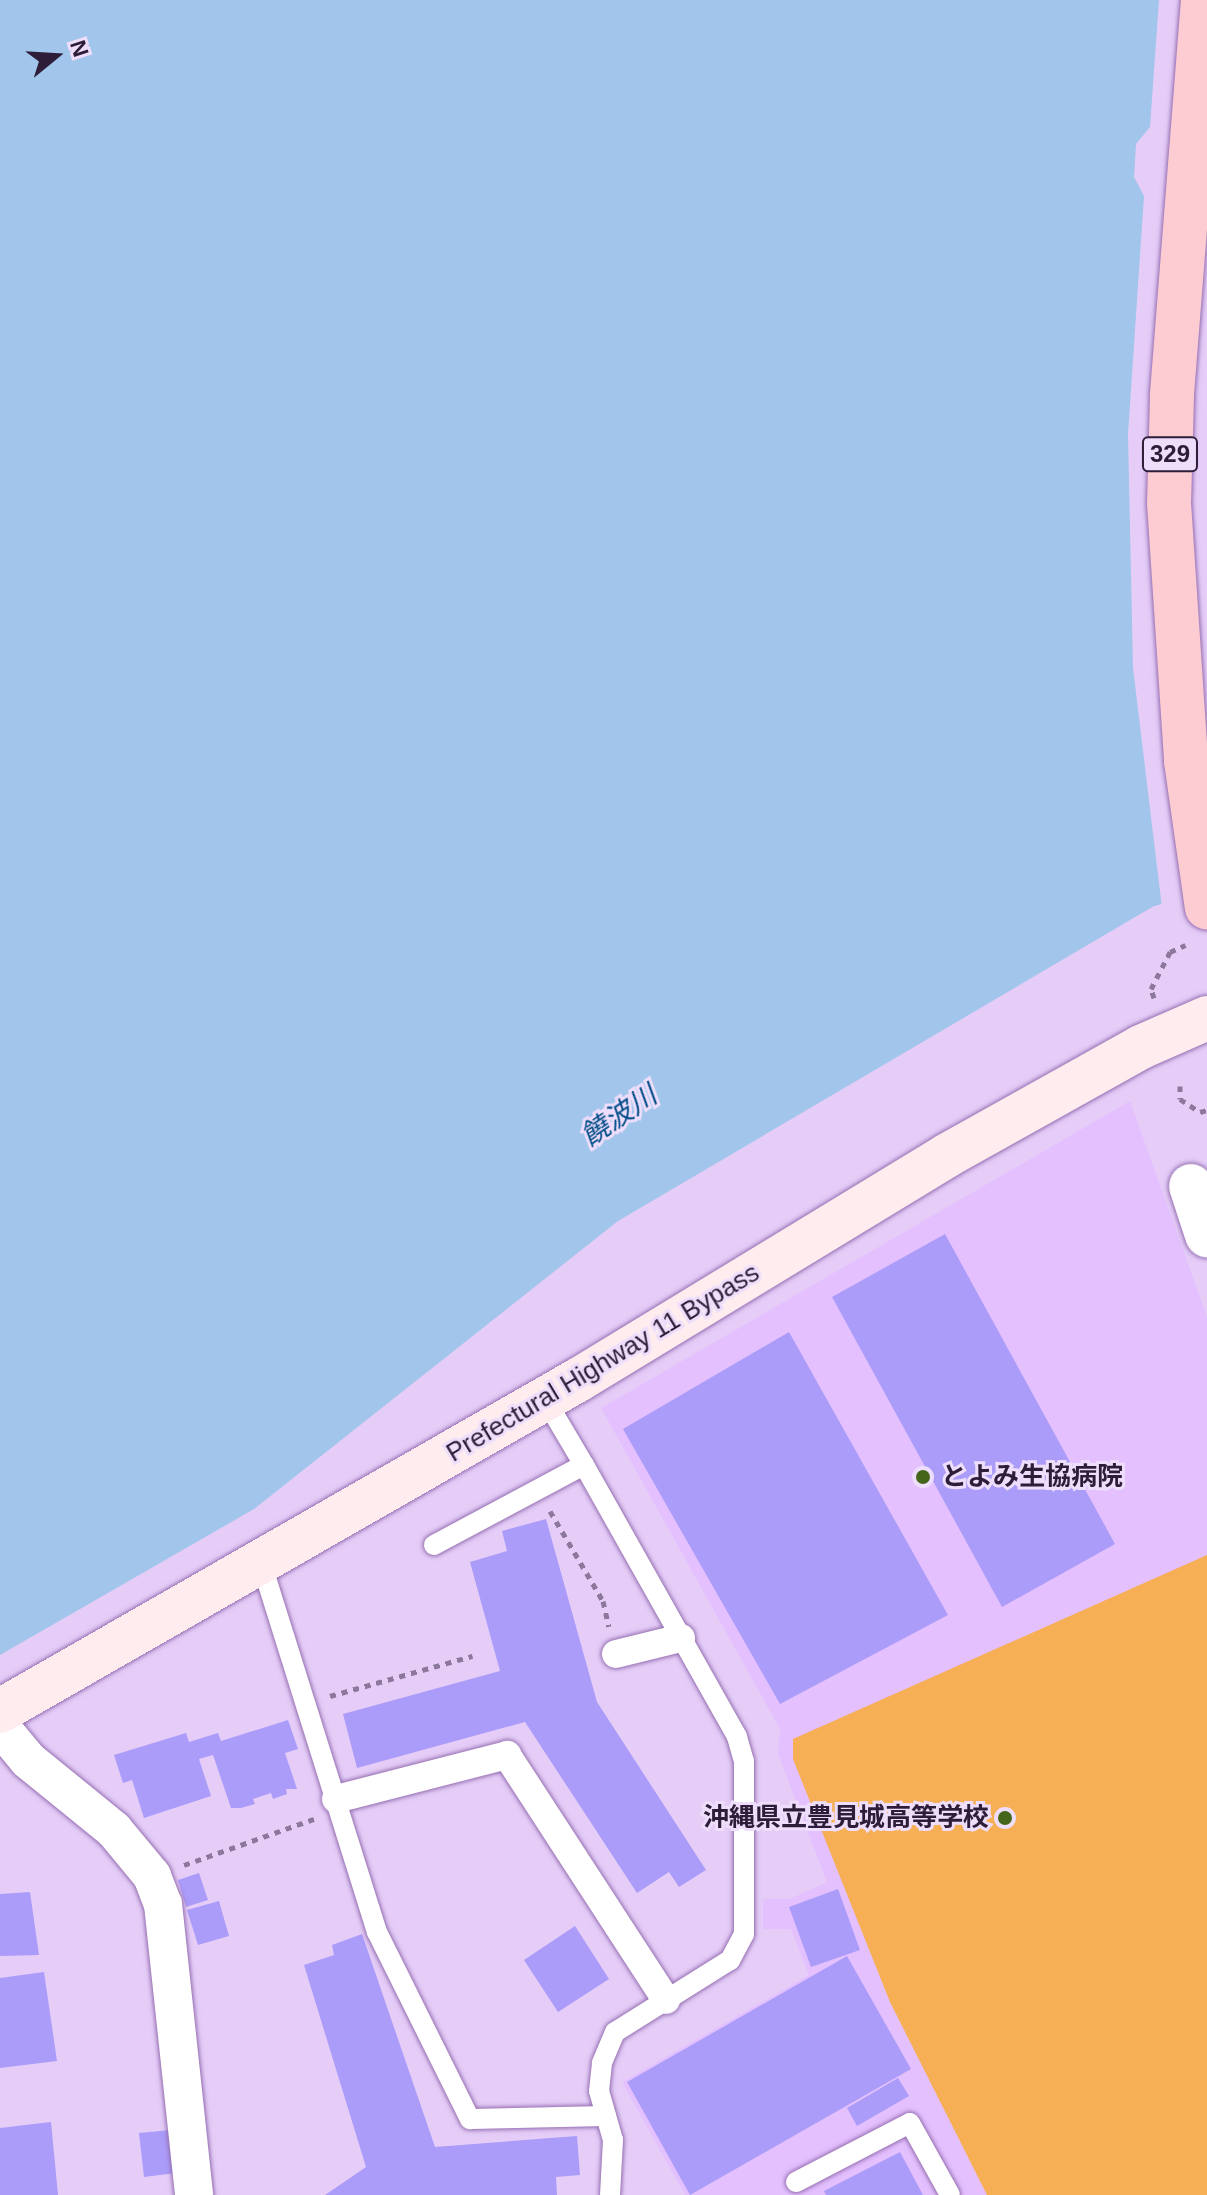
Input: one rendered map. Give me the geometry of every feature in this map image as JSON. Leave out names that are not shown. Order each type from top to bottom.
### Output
[{"type":"highway","name":"329","points":[[1200,920],[1169,503],[1172,397],[1203,0]]},
{"type":"main road","name":"Prefectural Highway 11 Bypass","points":[[0,1711],[545,1399],[946,1156],[1153,1041],[1207,1018]]},
{"type":"street","points":[[1191,1186],[1207,1235]]},
{"type":"street","points":[[616,1654],[681,1638]]},
{"type":"street","points":[[0,1726],[28,1760],[114,1830],[152,1876],[163,1904],[194,2195]]},
{"type":"street","points":[[338,1804],[507,1755],[666,2000]]},
{"type":"lane","points":[[545,1399],[681,1638],[744,1761],[744,1934],[730,1960],[615,2032],[602,2063],[599,2091],[613,2140],[610,2195]]},
{"type":"lane","points":[[434,1545],[584,1465]]},
{"type":"lane","points":[[261,1562],[377,1932],[470,2119],[606,2116]]},
{"type":"lane","points":[[796,2182],[910,2123],[950,2195]]},
{"type":"path","points":[[1154,998],[1151,989],[1170,952],[1200,920]]},
{"type":"path","points":[[1180,1086],[1180,1099],[1200,1112],[1207,1110]]},
{"type":"path","points":[[538,1489],[603,1601],[616,1654]]},
{"type":"path","points":[[306,1703],[472,1656]]},
{"type":"path","points":[[152,1876],[338,1804]]},
{"type":"shaded area","points":[[1130,1101],[1207,1317],[1207,2195],[685,2195],[622,2082],[809,1975],[791,1929],[763,1929],[763,1899],[790,1899],[827,1882],[778,1754],[780,1729],[601,1408]]},
{"type":"shaded area","name":"沖縄県立豊見城高等学校","points":[[1207,1555],[1207,2195],[987,2195],[890,2002],[793,1759],[793,1739]]},
{"type":"water","name":"饒波川","points":[[0,0],[1207,0],[1207,893],[1154,906],[618,1221],[254,1509],[0,1655]]},
{"type":"pier","points":[[1159,0],[1207,0],[1207,897],[1162,908],[1133,668],[1128,434],[1144,196],[1134,177],[1136,144],[1150,127]]},
{"type":"building","points":[[945,1234],[1115,1544],[1002,1607],[832,1297]]},
{"type":"building","points":[[789,1332],[948,1615],[780,1704],[623,1429]]},
{"type":"building","points":[[546,1519],[597,1702],[706,1870],[679,1887],[669,1872],[637,1893],[525,1722],[357,1768],[343,1714],[500,1671],[470,1562],[507,1551],[502,1531]]},
{"type":"building","points":[[288,1720],[298,1749],[285,1753],[297,1789],[286,1789],[287,1794],[273,1799],[271,1793],[253,1799],[255,1804],[241,1808],[231,1808],[213,1755],[199,1759],[211,1796],[144,1818],[132,1780],[123,1783],[114,1755],[186,1733],[189,1742],[218,1733],[221,1741]]},
{"type":"building","points":[[199,1873],[208,1900],[186,1907],[178,1880]]},
{"type":"building","points":[[838,1889],[860,1950],[811,1967],[789,1907]]},
{"type":"building","points":[[30,1892],[39,1955],[0,1956],[0,1894]]},
{"type":"building","points":[[219,1901],[229,1936],[198,1945],[187,1910]]},
{"type":"building","points":[[575,1926],[609,1979],[558,2012],[524,1960]]},
{"type":"building","points":[[362,1934],[435,2147],[577,2136],[580,2175],[556,2177],[557,2195],[325,2195],[366,2167],[304,1965],[334,1955],[332,1945]]},
{"type":"building","points":[[847,1956],[911,2069],[690,2195],[627,2082]]},
{"type":"building","points":[[44,1972],[57,2061],[0,2068],[0,1978]]},
{"type":"building","points":[[898,2078],[909,2096],[857,2126],[847,2108]]},
{"type":"building","points":[[51,2122],[58,2195],[0,2195],[0,2128]]},
{"type":"building","points":[[171,2130],[176,2173],[144,2177],[139,2133]]},
{"type":"building","points":[[900,2152],[923,2195],[826,2195],[824,2191]]},
{"type":"place","name":"とよみ生協病院","points":[[923,1477]]},
{"type":"place","name":"沖縄県立豊見城高等学校","points":[[1005,1818]]}]
